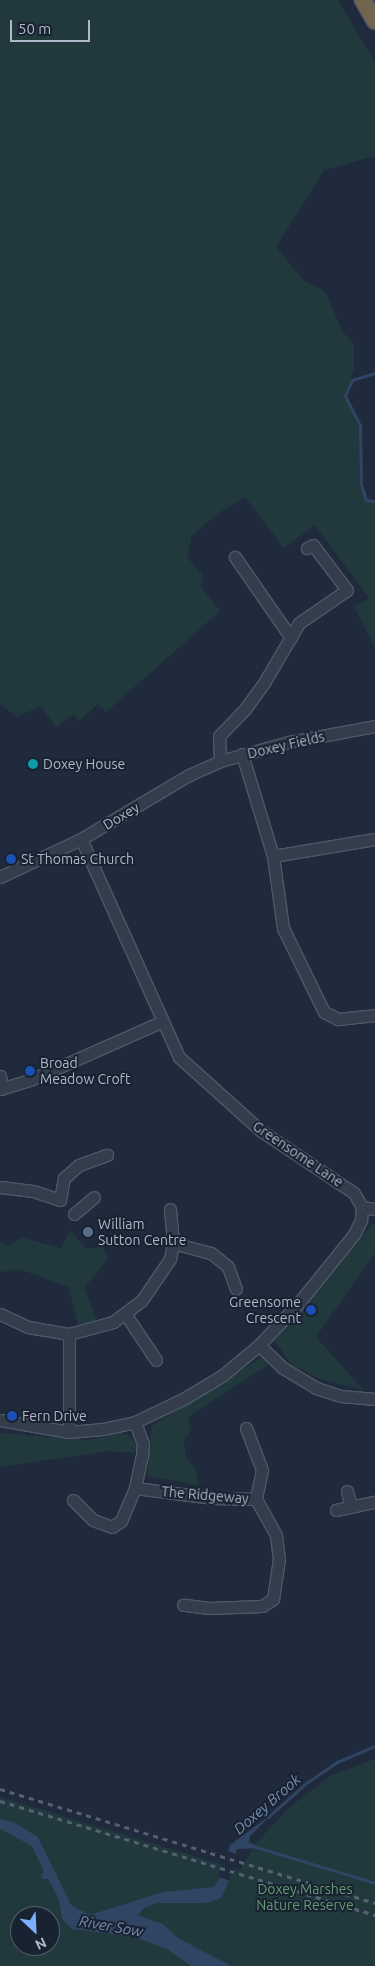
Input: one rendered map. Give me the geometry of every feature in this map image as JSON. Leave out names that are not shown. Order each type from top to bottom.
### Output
[{"type":"highway","points":[[363,0],[375,21]]},
{"type":"street","points":[[220,762],[219,736],[245,709],[299,623],[347,590],[313,545],[308,548]]},
{"type":"street","points":[[235,557],[291,638]]},
{"type":"street","name":"Doxey Fields","points":[[375,726],[289,742],[242,754],[272,856],[283,928],[324,1012],[338,1019],[375,1015]]},
{"type":"street","name":"Doxey","points":[[0,877],[80,839],[188,775],[242,754]]},
{"type":"street","name":"Greensome Lane","points":[[80,839],[176,1052],[191,1069],[260,1130],[346,1186],[362,1207]]},
{"type":"street","points":[[272,856],[375,839]]},
{"type":"street","points":[[0,1076],[1,1089],[30,1080],[161,1022]]},
{"type":"street","points":[[0,1187],[33,1191],[60,1200],[64,1178],[79,1165],[107,1155]]},
{"type":"street","points":[[74,1214],[94,1197]]},
{"type":"street","points":[[0,1420],[69,1432],[135,1422],[223,1375],[258,1345],[297,1305],[354,1234],[361,1220],[362,1207],[375,1209]]},
{"type":"street","points":[[0,1314],[28,1327],[69,1334],[100,1328],[126,1315],[153,1287],[170,1259],[173,1242],[170,1209]]},
{"type":"street","points":[[173,1242],[211,1253],[228,1267],[236,1289]]},
{"type":"street","points":[[126,1315],[156,1360]]},
{"type":"street","points":[[69,1334],[69,1432]]},
{"type":"street","points":[[258,1345],[288,1372],[316,1388],[341,1396],[375,1399]]},
{"type":"street","points":[[73,1500],[93,1520],[112,1527],[120,1521],[135,1488],[142,1444],[135,1422]]},
{"type":"street","points":[[246,1428],[262,1470],[256,1499]]},
{"type":"street","name":"The Ridgeway","points":[[135,1488],[213,1498],[256,1499],[276,1535],[279,1559],[273,1598],[262,1606],[183,1605]]},
{"type":"street","points":[[347,1491],[351,1507]]},
{"type":"street","points":[[336,1510],[375,1502]]},
{"type":"green space","points":[[0,0],[338,0],[375,62],[375,156],[324,170],[276,247],[303,280],[325,292],[343,332],[354,344],[354,370],[345,396],[360,425],[361,485],[366,500],[375,501],[375,648],[354,606],[369,598],[315,525],[284,548],[245,497],[220,512],[192,535],[187,557],[203,576],[201,587],[220,611],[106,712],[98,704],[79,721],[73,714],[56,728],[41,706],[17,717],[0,704]]},
{"type":"green space","points":[[375,1224],[375,1253],[316,1337],[363,1390],[320,1379],[291,1364],[274,1340],[371,1225]]},
{"type":"green space","points":[[70,1230],[86,1249],[103,1247],[108,1259],[84,1288],[97,1322],[78,1326],[69,1287],[19,1269],[0,1272],[0,1240],[6,1246],[23,1238],[61,1248]]},
{"type":"green space","points":[[261,1358],[268,1365],[189,1416],[190,1433],[183,1441],[187,1459],[195,1468],[199,1485],[147,1476],[152,1426]]},
{"type":"green space","points":[[0,1433],[88,1440],[122,1433],[132,1437],[137,1446],[135,1453],[110,1451],[0,1467]]},
{"type":"green space","name":"Doxey Marshes Nature Reserve","points":[[375,1759],[375,1966],[0,1966],[0,1797],[240,1870],[256,1843],[290,1807],[330,1776]]},
{"type":"water","name":"River Sow","points":[[272,1814],[250,1836],[249,1842],[260,1848],[237,1849],[230,1879],[221,1898],[206,1903],[157,1903],[144,1908],[138,1915],[163,1924],[178,1938],[231,1966],[191,1966],[167,1949],[135,1937],[72,1929],[62,1919],[59,1900],[48,1879],[43,1879],[41,1875],[44,1872],[32,1846],[0,1829],[0,1819],[13,1822],[38,1837],[71,1905],[90,1915],[163,1892],[214,1887],[220,1878],[230,1845]]},
{"type":"pier","points":[[227,1851],[238,1855],[229,1880],[218,1876]]},
{"type":"waterway","name":"Doxey Brook","points":[[375,373],[352,380],[345,396],[360,425],[361,484],[366,500],[375,501]]},
{"type":"waterway","name":"Doxey Brook","points":[[268,1817],[306,1783],[337,1762],[375,1746]]},
{"type":"waterway","points":[[256,1847],[375,1883]]},
{"type":"railway","points":[[0,1789],[375,1903]]},
{"type":"railway","points":[[0,1801],[375,1915]]},
{"type":"place","name":"Doxey House","points":[[33,764]]},
{"type":"place","name":"St Thomas Church","points":[[11,859]]},
{"type":"place","name":"Broad Meadow Croft","points":[[30,1071]]},
{"type":"place","name":"William Sutton Centre","points":[[88,1232]]},
{"type":"place","name":"Greensome Crescent","points":[[311,1310]]},
{"type":"place","name":"Fern Drive","points":[[12,1416]]}]
